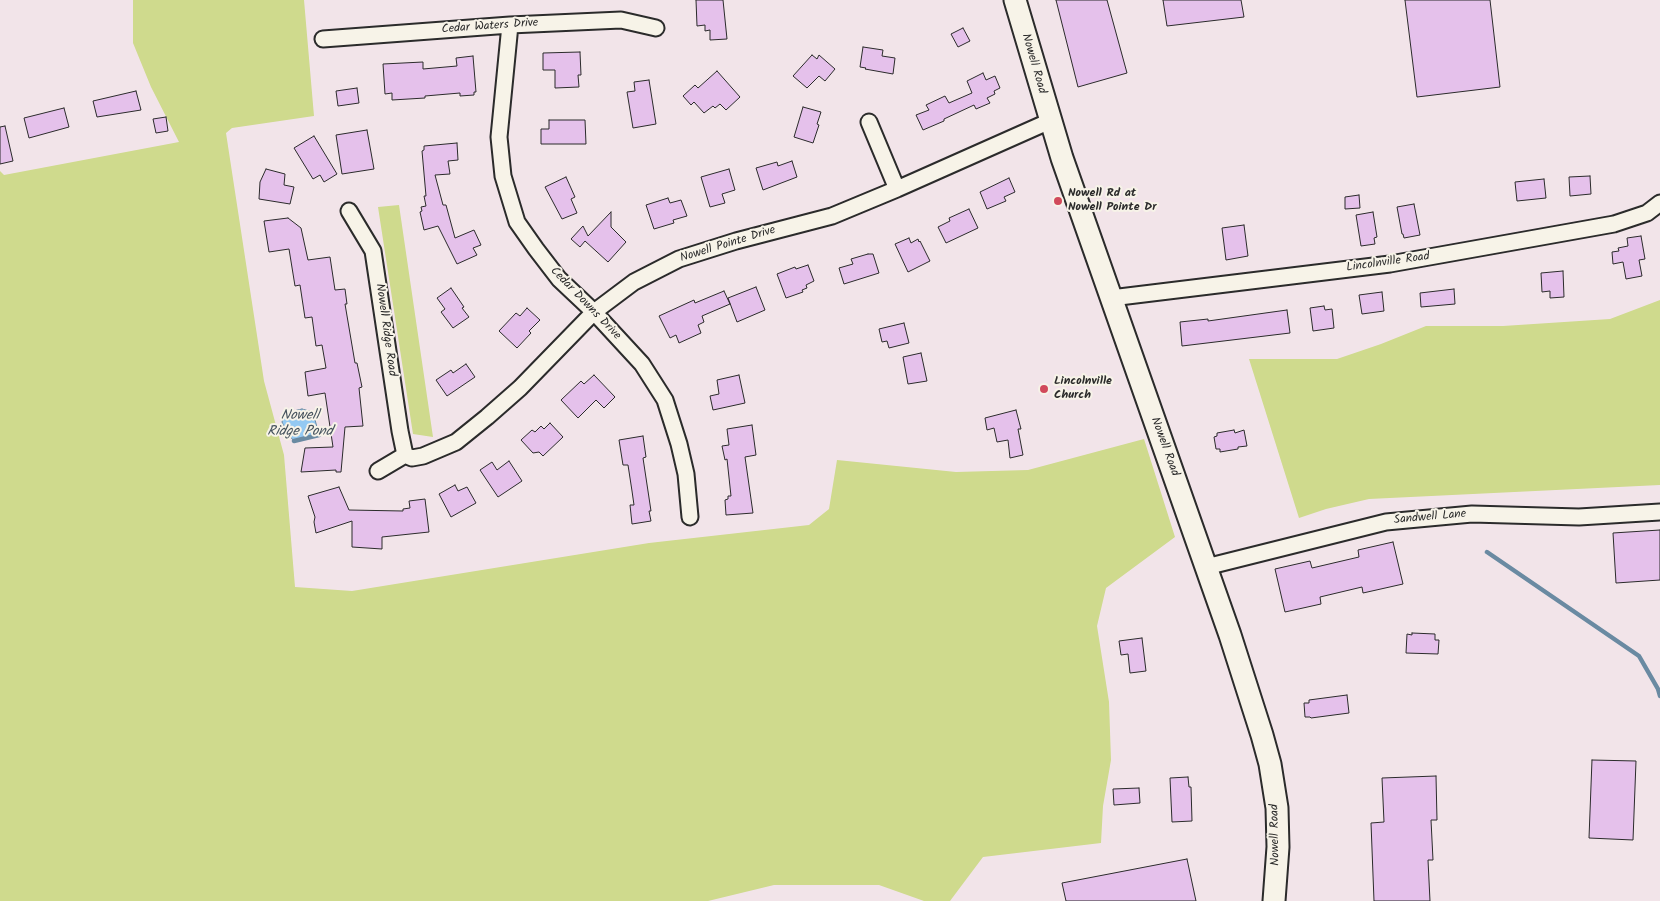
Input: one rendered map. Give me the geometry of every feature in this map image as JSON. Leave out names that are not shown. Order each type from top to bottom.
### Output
[{"type":"street","name":"Nowell Road","points":[[1015,0],[1050,120],[1250,695],[1270,764],[1278,830],[1274,901]]},
{"type":"street","name":"Cedar Waters Drive","points":[[323,39],[621,20],[656,28]]},
{"type":"street","name":"Cedar Downs Drive","points":[[510,26],[499,137],[503,176],[517,222],[559,279],[594,312],[642,364],[665,400],[680,444],[686,474],[690,517]]},
{"type":"street","name":"Nowell Pointe Drive","points":[[405,455],[412,458],[423,456],[456,442],[520,388],[594,312],[634,282],[679,259],[736,241],[832,216],[897,190],[1050,120]]},
{"type":"street","points":[[869,122],[897,190]]},
{"type":"street","name":"Lincolnville Road","points":[[1111,298],[1390,264],[1614,224],[1647,213],[1660,204]]},
{"type":"street","name":"Nowell Ridge Road","points":[[349,211],[373,251],[405,455]]},
{"type":"street","points":[[378,471],[405,455]]},
{"type":"street","name":"Sandwell Lane","points":[[1206,567],[1386,522],[1472,514],[1579,517],[1660,512]]},
{"type":"green space","points":[[133,0],[304,0],[314,116],[232,128],[226,133],[264,381],[284,455],[295,587],[352,591],[649,543],[809,525],[829,509],[837,460],[956,472],[1028,470],[1144,439],[1175,537],[1106,588],[1097,626],[1109,702],[1111,760],[1103,806],[1101,843],[983,857],[950,901],[924,901],[879,885],[774,885],[708,901],[0,901],[0,171],[4,175],[179,142],[151,87],[133,43]]},
{"type":"green space","points":[[399,205],[433,437],[413,434],[378,207]]},
{"type":"green space","points":[[1660,300],[1660,485],[1369,499],[1326,509],[1299,518],[1249,359],[1337,359],[1426,326],[1503,326],[1610,319]]},
{"type":"water","name":"Nowell Ridge Pond","points":[[302,409],[313,412],[319,435],[294,441],[287,433],[282,422],[284,415]]},
{"type":"building","points":[[696,0],[723,0],[727,39],[710,40],[710,30],[705,31],[705,25],[697,26]]},
{"type":"building","points":[[1056,0],[1107,0],[1127,73],[1078,87]]},
{"type":"building","points":[[1163,0],[1241,0],[1244,17],[1167,26]]},
{"type":"building","points":[[1405,0],[1490,0],[1500,87],[1417,97]]},
{"type":"building","points":[[963,28],[970,41],[958,47],[951,34]]},
{"type":"building","points":[[863,47],[883,50],[882,56],[895,58],[893,74],[860,67]]},
{"type":"building","points":[[580,52],[581,75],[578,75],[579,87],[555,88],[555,70],[543,70],[543,53]]},
{"type":"building","points":[[812,55],[817,59],[819,55],[835,69],[825,81],[819,76],[807,88],[793,76]]},
{"type":"building","points":[[473,56],[476,92],[474,92],[474,95],[460,96],[460,93],[392,100],[392,93],[385,94],[383,64],[423,62],[423,69],[457,66],[456,58]]},
{"type":"building","points":[[717,71],[740,97],[726,110],[720,104],[715,108],[713,106],[704,113],[694,102],[691,105],[683,96],[695,85],[698,88]]},
{"type":"building","points":[[983,73],[986,80],[995,76],[1000,88],[994,91],[995,94],[987,98],[990,103],[976,109],[974,105],[923,130],[916,115],[929,110],[926,105],[945,96],[949,103],[972,93],[967,81]]},
{"type":"building","points":[[649,80],[656,124],[633,128],[627,92],[635,91],[634,82]]},
{"type":"building","points":[[357,88],[359,103],[338,106],[336,91]]},
{"type":"building","points":[[136,91],[141,110],[97,117],[93,101]]},
{"type":"building","points":[[803,107],[821,112],[813,143],[794,137]]},
{"type":"building","points":[[64,108],[69,127],[29,138],[24,118]]},
{"type":"building","points":[[166,117],[168,131],[156,133],[153,119]]},
{"type":"building","points":[[549,120],[585,120],[586,144],[541,144],[541,129],[549,129]]},
{"type":"building","points":[[5,126],[13,161],[0,164],[0,127]]},
{"type":"building","points":[[367,130],[374,169],[342,174],[336,135]]},
{"type":"building","points":[[314,136],[337,174],[324,182],[320,175],[313,179],[294,148]]},
{"type":"building","points":[[457,143],[458,160],[448,161],[450,174],[435,175],[455,238],[474,230],[481,245],[473,248],[477,255],[457,264],[438,226],[424,230],[420,212],[422,211],[421,207],[426,206],[422,151],[424,146]]},
{"type":"building","points":[[792,161],[797,177],[763,190],[756,168],[777,162],[778,166]]},
{"type":"building","points":[[266,169],[285,174],[284,185],[294,187],[290,204],[259,199],[260,182]]},
{"type":"building","points":[[729,169],[735,190],[722,194],[725,203],[710,207],[701,177]]},
{"type":"building","points":[[1590,176],[1591,194],[1570,196],[1569,177]]},
{"type":"building","points":[[566,177],[575,197],[571,199],[577,213],[562,219],[545,187]]},
{"type":"building","points":[[1009,178],[1015,192],[1004,197],[1006,201],[987,209],[980,192]]},
{"type":"building","points":[[1544,179],[1546,198],[1517,201],[1515,182]]},
{"type":"building","points":[[1359,195],[1360,208],[1345,209],[1345,197]]},
{"type":"building","points":[[668,198],[670,203],[681,200],[687,216],[673,220],[674,223],[654,229],[646,205]]},
{"type":"building","points":[[1414,204],[1420,235],[1404,238],[1397,207]]},
{"type":"building","points":[[969,209],[978,228],[946,243],[938,227],[950,221],[949,218]]},
{"type":"building","points":[[611,212],[611,227],[626,242],[608,262],[585,241],[580,247],[571,239],[583,226],[588,236]]},
{"type":"building","points":[[1373,212],[1377,237],[1374,238],[1375,244],[1361,246],[1356,215]]},
{"type":"building","points":[[288,218],[301,228],[308,260],[330,257],[335,290],[345,289],[347,304],[345,304],[355,363],[357,363],[362,387],[359,388],[363,426],[345,427],[341,472],[336,472],[336,470],[301,472],[305,448],[333,447],[325,393],[308,396],[305,372],[326,368],[322,345],[316,346],[312,317],[305,318],[300,285],[295,286],[289,249],[269,252],[264,221]]},
{"type":"building","points":[[1244,225],[1248,256],[1226,260],[1222,228]]},
{"type":"building","points":[[1641,236],[1645,259],[1639,260],[1642,276],[1626,279],[1623,262],[1613,264],[1612,252],[1619,251],[1618,248],[1628,246],[1627,238]]},
{"type":"building","points":[[909,238],[911,243],[918,239],[920,241],[930,261],[908,272],[895,244]]},
{"type":"building","points":[[873,254],[879,273],[844,284],[839,268],[853,264],[851,259]]},
{"type":"building","points":[[808,265],[814,281],[806,285],[807,288],[802,290],[803,292],[786,298],[777,274],[795,267],[796,269]]},
{"type":"building","points":[[1563,271],[1564,297],[1550,298],[1550,291],[1542,292],[1541,273]]},
{"type":"building","points":[[756,287],[765,310],[737,322],[728,298]]},
{"type":"building","points":[[451,288],[469,317],[453,328],[441,312],[445,309],[437,298]]},
{"type":"building","points":[[1454,289],[1455,304],[1421,307],[1420,293]]},
{"type":"building","points":[[724,291],[730,304],[702,316],[704,322],[698,325],[701,333],[679,343],[676,335],[670,338],[659,316],[694,300],[695,303]]},
{"type":"building","points":[[1382,292],[1384,311],[1362,314],[1359,295]]},
{"type":"building","points":[[1324,306],[1325,310],[1332,309],[1334,328],[1313,331],[1310,308]]},
{"type":"building","points":[[527,308],[540,320],[529,331],[531,333],[517,348],[499,331],[516,313],[520,316]]},
{"type":"building","points":[[1287,310],[1290,333],[1182,346],[1180,322],[1208,319],[1208,321]]},
{"type":"building","points":[[904,323],[909,343],[889,348],[887,341],[882,342],[879,329]]},
{"type":"building","points":[[921,353],[927,381],[908,384],[903,357]]},
{"type":"building","points":[[466,364],[475,377],[447,396],[436,380],[451,370],[453,373]]},
{"type":"building","points":[[594,375],[615,397],[604,408],[596,400],[578,418],[561,400],[581,381],[584,384]]},
{"type":"building","points":[[739,375],[745,403],[713,410],[710,396],[719,394],[717,380]]},
{"type":"building","points":[[1016,410],[1021,429],[1018,429],[1023,455],[1010,458],[1008,440],[997,442],[994,428],[987,430],[985,418]]},
{"type":"building","points":[[550,423],[563,437],[543,456],[539,452],[533,453],[521,440],[532,430],[535,432],[541,426],[544,429]]},
{"type":"building","points":[[752,425],[756,455],[745,457],[753,513],[726,515],[725,500],[728,499],[728,496],[731,496],[727,459],[725,460],[722,446],[729,445],[727,429]]},
{"type":"building","points":[[1234,430],[1235,433],[1244,430],[1247,446],[1220,452],[1220,449],[1216,449],[1214,437],[1217,436],[1217,433]]},
{"type":"building","points":[[643,436],[646,457],[643,458],[651,521],[632,524],[630,505],[634,505],[628,465],[623,465],[619,440]]},
{"type":"building","points":[[509,461],[522,481],[498,497],[480,470],[492,462],[497,470]]},
{"type":"building","points":[[455,485],[458,491],[467,487],[476,503],[451,517],[439,494]]},
{"type":"building","points":[[339,487],[349,510],[403,511],[403,509],[410,508],[409,501],[425,499],[429,532],[382,537],[382,549],[352,547],[352,521],[316,533],[315,517],[308,496]]},
{"type":"building","points":[[1660,530],[1660,580],[1616,583],[1613,533]]},
{"type":"building","points":[[1393,542],[1403,584],[1363,593],[1362,587],[1320,597],[1321,604],[1285,612],[1275,569],[1310,561],[1312,568],[1359,557],[1358,550]]},
{"type":"building","points":[[1412,633],[1435,634],[1435,640],[1439,640],[1438,654],[1406,653],[1407,634],[1412,635]]},
{"type":"building","points":[[1142,638],[1146,671],[1130,673],[1128,654],[1121,655],[1119,641]]},
{"type":"building","points":[[1347,695],[1349,713],[1311,718],[1305,717],[1304,703],[1309,703],[1309,700]]},
{"type":"building","points":[[1592,760],[1636,761],[1633,840],[1589,838]]},
{"type":"building","points":[[1436,776],[1437,820],[1431,820],[1433,860],[1428,860],[1430,901],[1374,901],[1371,823],[1384,822],[1382,778]]},
{"type":"building","points":[[1188,777],[1189,787],[1191,787],[1192,821],[1172,822],[1170,778]]},
{"type":"building","points":[[1139,788],[1140,803],[1114,805],[1113,789]]},
{"type":"building","points":[[1187,859],[1196,901],[1066,901],[1062,883]]},
{"type":"waterway","points":[[294,441],[319,435]]},
{"type":"waterway","points":[[1487,552],[1639,656],[1660,696]]},
{"type":"place","name":"Nowell Rd at Nowell Pointe Dr","points":[[1058,201]]},
{"type":"place","name":"Lincolnville Church","points":[[1044,389]]}]
